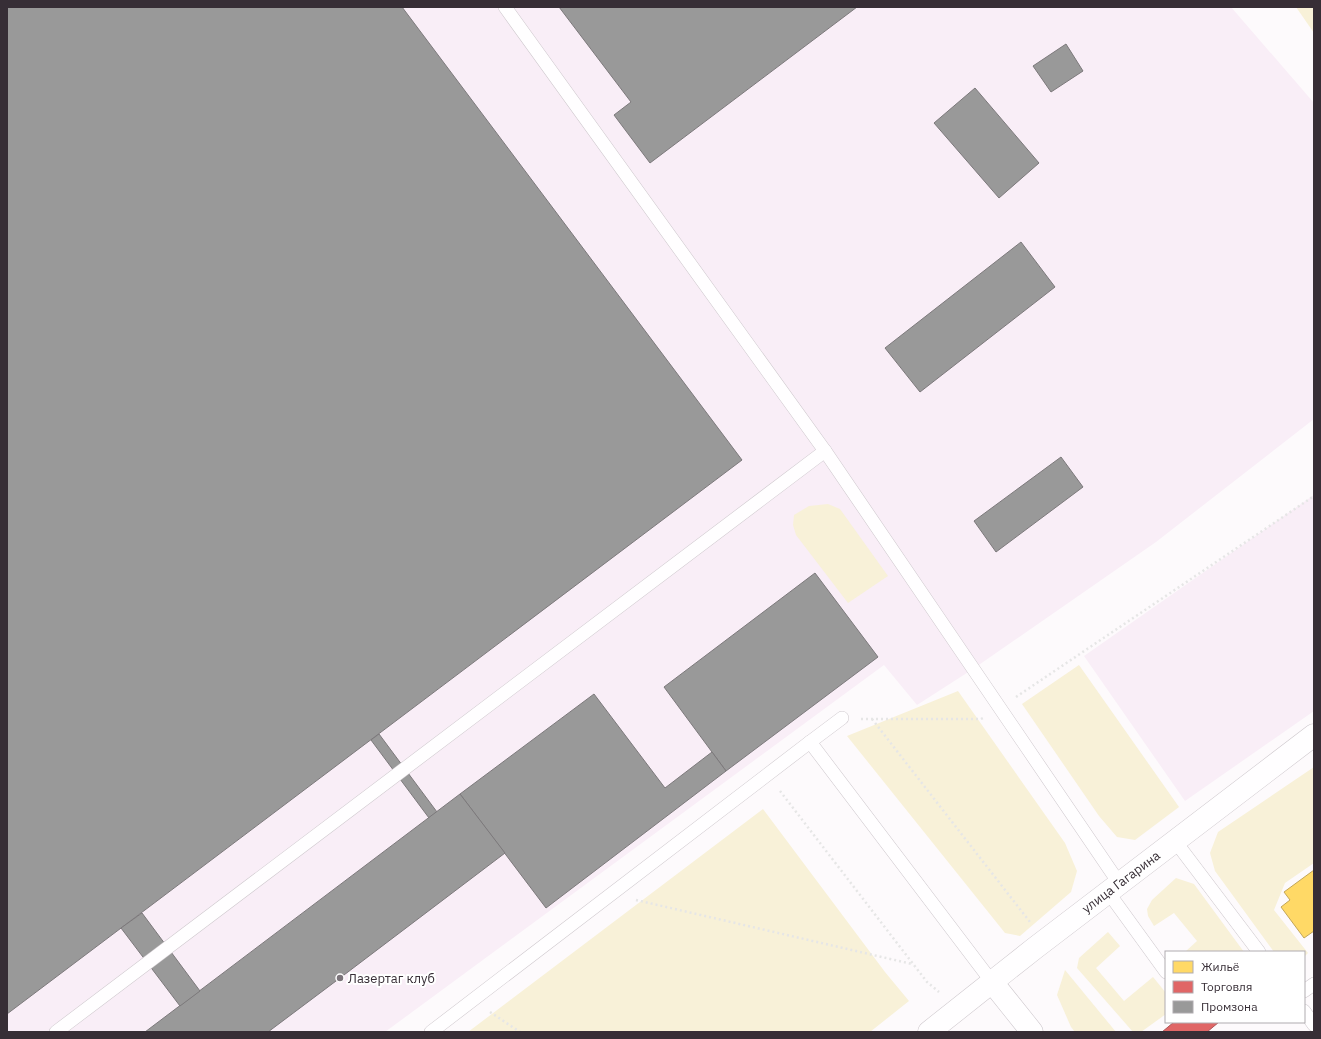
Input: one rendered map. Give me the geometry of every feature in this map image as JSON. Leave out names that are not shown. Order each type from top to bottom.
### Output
[{"type":"street","name":"улица Гагарина","points":[[929,1032],[1035,948],[1314,735]]},
{"type":"street","points":[[992,982],[1032,1032]]},
{"type":"lane","points":[[505,7],[825,451],[999,708],[1165,970]]},
{"type":"lane","points":[[56,1032],[825,451]]},
{"type":"lane","points":[[431,1032],[842,718]]},
{"type":"lane","points":[[810,742],[992,982]]},
{"type":"lane","points":[[1175,841],[1258,951]]},
{"type":"lane","points":[[1305,990],[1314,984]]},
{"type":"lane","points":[[1305,1012],[1314,1025]]},
{"type":"path","points":[[842,718],[981,719],[1314,496]]},
{"type":"path","points":[[872,719],[1032,925],[1035,948]]},
{"type":"path","points":[[768,774],[927,982],[943,994]]},
{"type":"path","points":[[611,894],[913,964]]},
{"type":"path","points":[[473,1000],[520,1032]]},
{"type":"shaded area","points":[[7,7],[1231,7],[1314,103],[1314,419],[1156,542],[973,669],[917,705],[884,665],[385,1032],[7,1032]]},
{"type":"shaded area","points":[[1296,7],[1314,7],[1314,33]]},
{"type":"shaded area","points":[[1314,495],[1314,711],[1185,801],[1084,656]]},
{"type":"shaded area","points":[[828,504],[840,509],[888,576],[848,603],[796,535],[793,525],[794,515],[809,506]]},
{"type":"shaded area","points":[[1079,665],[1179,807],[1135,840],[1117,837],[1099,816],[1022,704]]},
{"type":"shaded area","points":[[958,691],[1065,843],[1077,871],[1071,892],[1020,936],[1005,933],[847,736]]},
{"type":"shaded area","points":[[1314,767],[1314,863],[1285,883],[1274,910],[1308,953],[1305,956],[1305,951],[1273,951],[1215,871],[1210,853],[1218,832]]},
{"type":"shaded area","points":[[763,809],[885,972],[909,1001],[870,1032],[468,1032]]},
{"type":"shaded area","points":[[1176,878],[1194,884],[1243,951],[1186,951],[1197,941],[1174,913],[1154,926],[1148,916],[1147,909],[1152,900]]},
{"type":"shaded area","points":[[1108,932],[1120,946],[1096,968],[1124,1001],[1153,977],[1165,992],[1165,1015],[1141,1032],[1133,1032],[1077,968],[1079,958]]},
{"type":"shaded area","points":[[1065,970],[1116,1032],[1075,1032],[1071,1027],[1057,995]]},
{"type":"building: Жильё","points":[[1314,870],[1314,931],[1304,938],[1281,907],[1290,900],[1284,892]]},
{"type":"building: Торговля","points":[[1173,1023],[1218,1023],[1207,1032],[1162,1032]]},
{"type":"building: Промзона","points":[[7,7],[402,7],[742,460],[7,1014]]},
{"type":"building: Промзона","points":[[559,7],[857,7],[650,163],[614,115],[631,102]]},
{"type":"building: Промзона","points":[[1066,44],[1083,71],[1051,92],[1033,66]]},
{"type":"building: Промзона","points":[[975,88],[1039,163],[999,198],[934,123]]},
{"type":"building: Промзона","points":[[1021,242],[1055,287],[920,392],[885,348]]},
{"type":"building: Промзона","points":[[1061,457],[1083,487],[996,552],[974,521]]},
{"type":"building: Промзона","points":[[815,573],[878,657],[726,771],[664,687]]},
{"type":"building: Промзона","points":[[594,694],[665,788],[712,752],[726,771],[546,908],[460,794]]},
{"type":"building: Промзона","points":[[379,734],[437,812],[429,818],[371,740]]},
{"type":"building: Промзона","points":[[460,794],[505,853],[340,978],[268,1032],[145,1032]]},
{"type":"building: Промзона","points":[[142,913],[200,991],[180,1006],[121,928]]},
{"type":"place","name":"Лазертаг клуб","points":[[340,978]]}]
